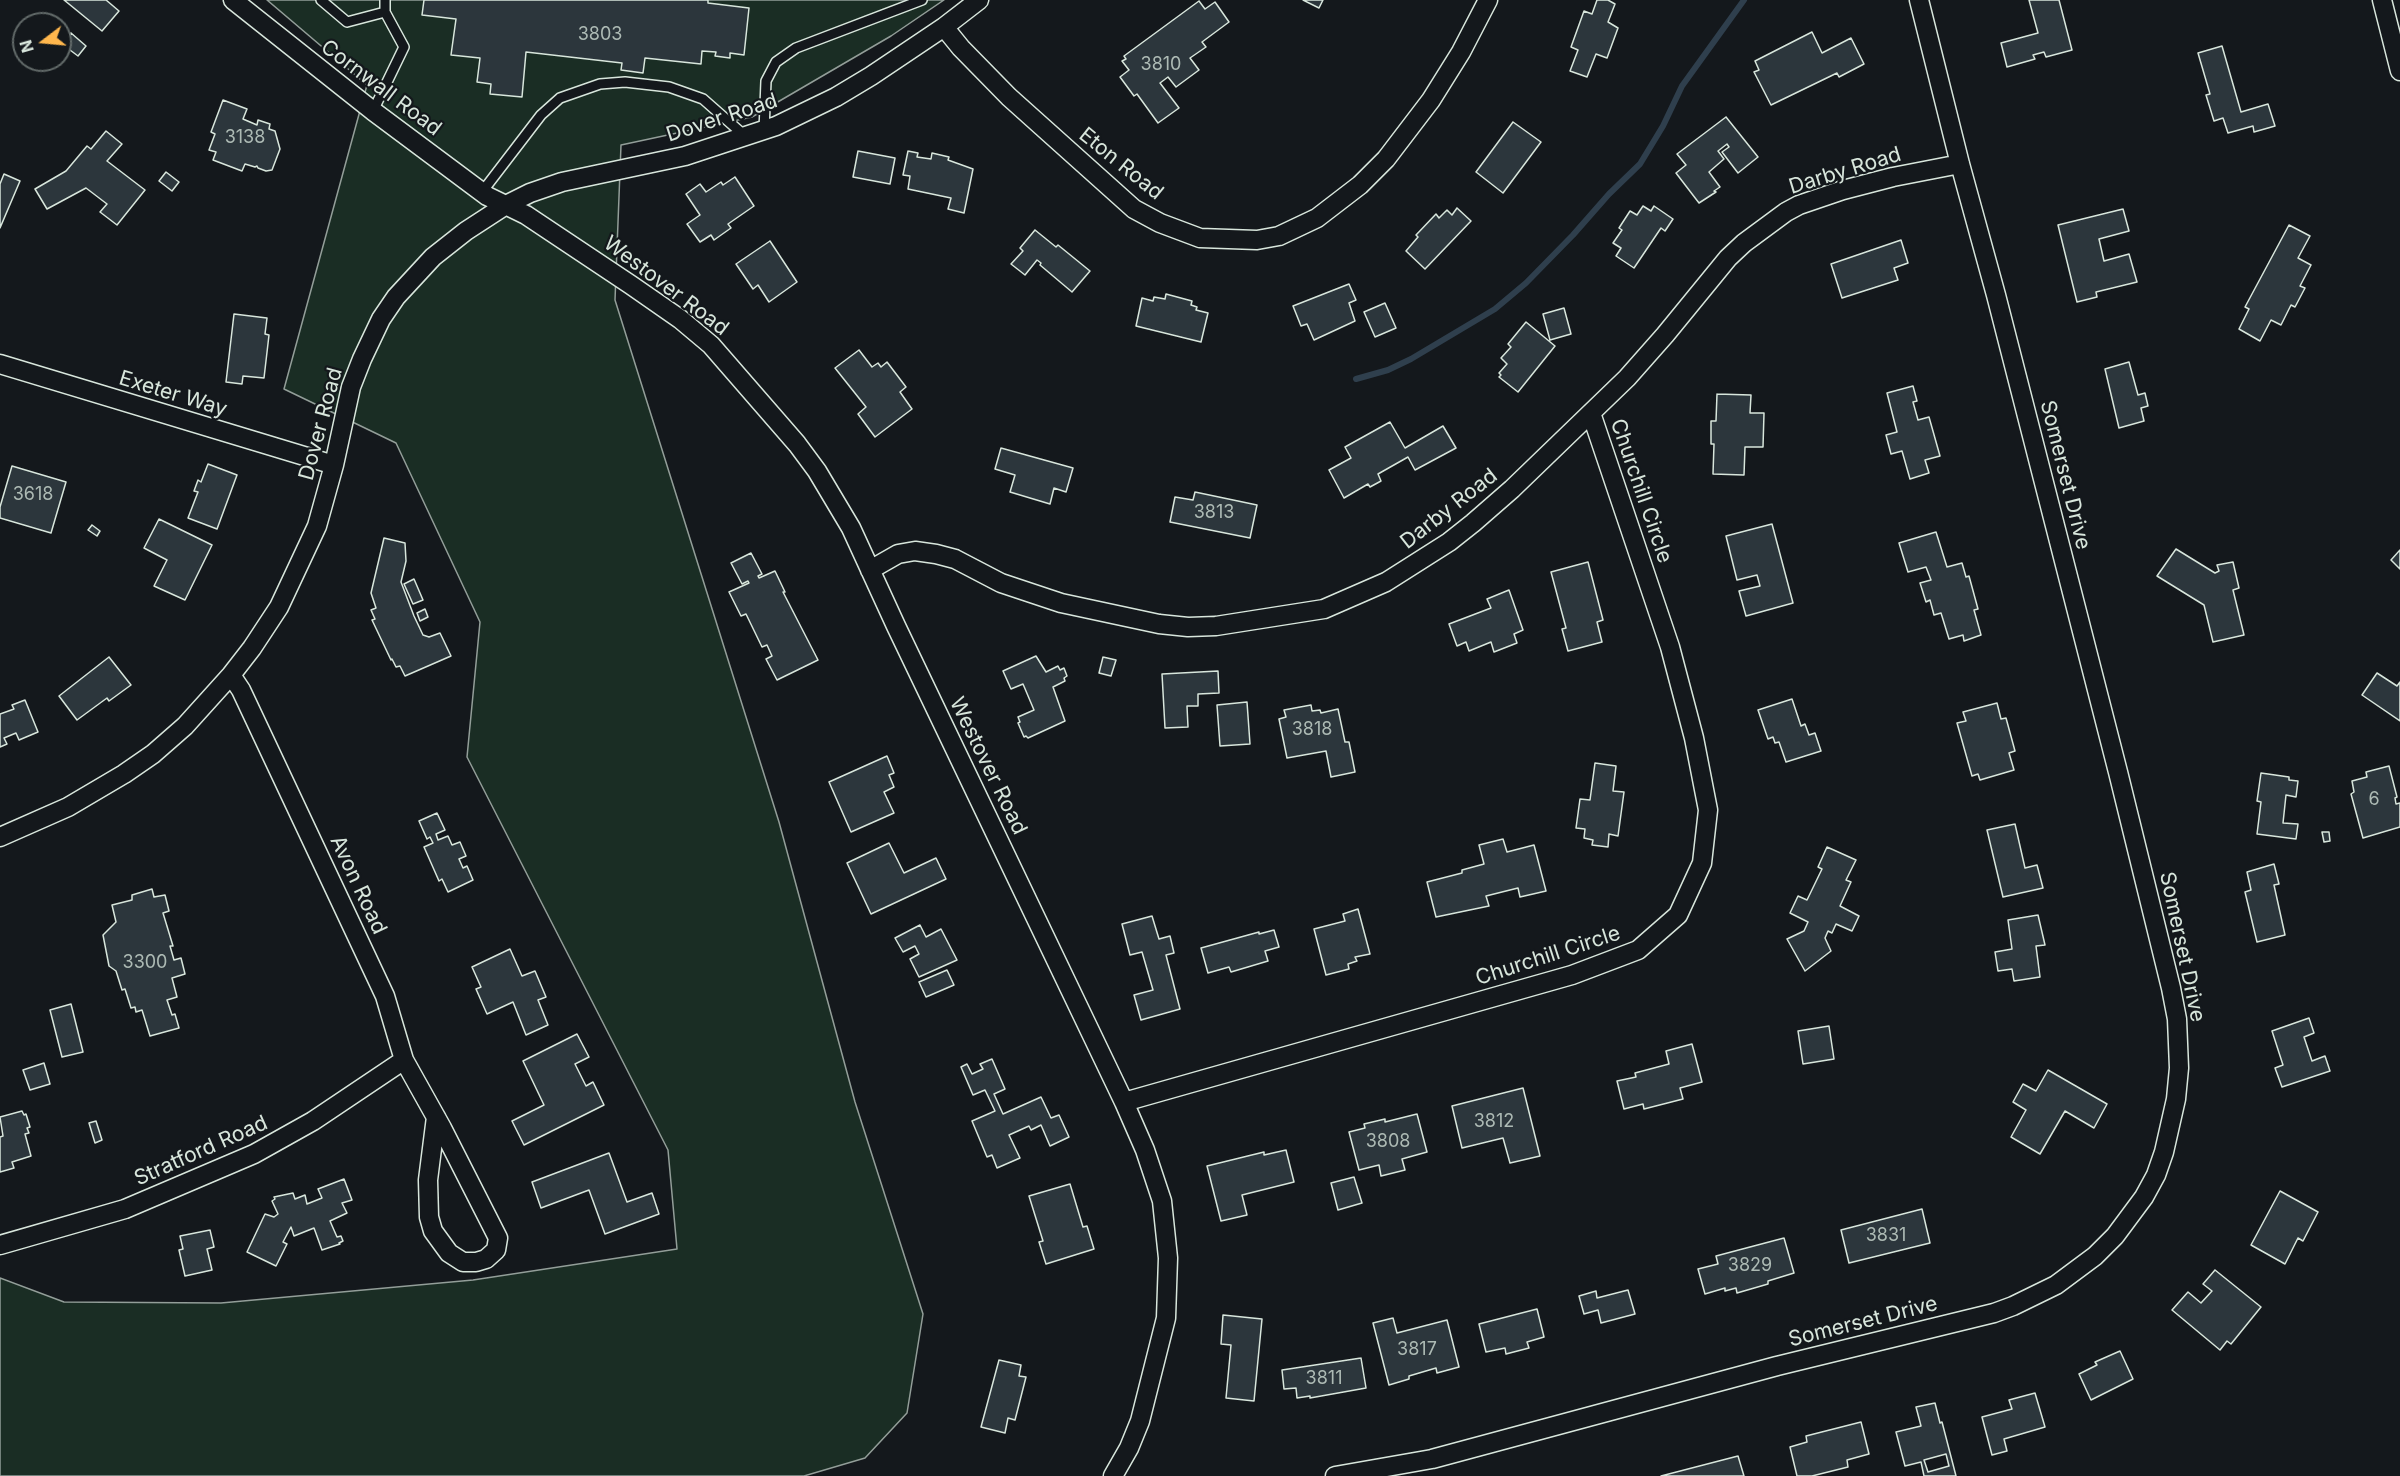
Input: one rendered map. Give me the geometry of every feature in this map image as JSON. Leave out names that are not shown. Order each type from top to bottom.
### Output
[{"type":"street","name":"Cornwall Road","points":[[233,0],[374,111],[482,192],[506,205]]},
{"type":"street","name":"Dover Road","points":[[0,837],[68,807],[153,754],[184,726],[231,675],[252,648],[279,607],[317,526],[334,465],[351,387],[381,319],[396,297],[433,257],[466,231],[506,205],[562,182],[685,156],[755,134],[836,97],[944,27],[979,0]]},
{"type":"street","name":"Eton Road","points":[[944,27],[961,48],[1009,97],[1134,210],[1160,223],[1200,238],[1257,240],[1279,236],[1317,218],[1360,185],[1386,159],[1409,132],[1431,100],[1461,52],[1488,0]]},
{"type":"street","name":"Somerset Drive","points":[[1335,1476],[1442,1456],[1766,1369],[1994,1313],[2056,1286],[2095,1256],[2115,1236],[2144,1197],[2156,1175],[2164,1152],[2176,1099],[2178,1078],[2179,1047],[2171,988],[1920,0]]},
{"type":"street","points":[[2382,0],[2400,72]]},
{"type":"street","name":"Darby Road","points":[[870,570],[898,554],[915,551],[936,554],[955,559],[1000,583],[1061,603],[1159,624],[1216,626],[1324,609],[1376,587],[1449,542],[1512,489],[1591,413],[1665,335],[1728,258],[1744,243],[1786,212],[1799,205],[1843,190],[1893,177],[1960,164]]},
{"type":"street","name":"Westover Road","points":[[506,205],[526,215],[632,285],[680,319],[711,345],[783,427],[818,471],[851,528],[1124,1102],[1145,1150],[1161,1201],[1168,1258],[1164,1330],[1149,1391],[1118,1475]]},
{"type":"street","name":"Exeter Way","points":[[0,364],[334,465]]},
{"type":"street","name":"Churchill Circle","points":[[1124,1102],[1572,975],[1638,950],[1678,915],[1702,863],[1708,810],[1694,738],[1670,647],[1591,413]]},
{"type":"street","name":"Avon Road","points":[[231,675],[241,690],[386,996],[404,1060],[436,1117],[498,1238],[496,1250],[486,1259],[464,1262],[449,1253],[433,1231],[429,1217],[428,1180],[436,1117]]},
{"type":"street","name":"Stratford Road","points":[[0,1245],[125,1209],[255,1154],[313,1121],[404,1060]]},
{"type":"lane","points":[[321,0],[346,22],[385,12]]},
{"type":"lane","points":[[374,111],[404,47],[385,12],[385,0]]},
{"type":"lane","points":[[482,192],[541,115],[560,98],[600,84],[626,82],[669,87],[703,99],[755,134],[766,81],[776,62],[796,48],[922,0]]},
{"type":"green space","points":[[267,0],[944,0],[891,36],[752,117],[621,145],[615,300],[779,822],[855,1102],[923,1314],[907,1413],[865,1458],[804,1476],[0,1476],[0,1278],[64,1302],[221,1303],[473,1280],[677,1249],[668,1150],[467,757],[480,622],[396,443],[284,389],[367,85]]},
{"type":"building","points":[[64,0],[106,0],[119,11],[102,31]]},
{"type":"building","points":[[424,0],[708,0],[708,3],[749,8],[744,55],[730,53],[730,58],[715,56],[716,52],[702,51],[701,64],[645,58],[643,73],[621,70],[622,63],[526,52],[522,97],[490,94],[491,84],[477,82],[480,58],[451,55],[456,19],[422,15]]},
{"type":"building","points":[[1303,0],[1323,0],[1319,8]]},
{"type":"building","points":[[1597,0],[1608,0],[1615,4],[1608,22],[1618,28],[1607,58],[1596,54],[1587,77],[1570,71],[1578,50],[1571,47],[1584,11],[1592,14]]},
{"type":"building","points":[[2029,0],[2059,0],[2072,50],[2046,57],[2044,52],[2033,55],[2035,59],[2007,67],[2001,43],[2038,33]]},
{"type":"building","points":[[1199,1],[1205,9],[1215,2],[1229,22],[1202,42],[1206,47],[1190,58],[1199,70],[1176,87],[1168,77],[1160,83],[1179,108],[1158,123],[1137,94],[1134,96],[1120,77],[1129,70],[1122,61],[1126,59],[1124,56]]},
{"type":"building","points":[[1812,32],[1822,53],[1851,38],[1864,64],[1839,77],[1837,73],[1771,105],[1754,72],[1759,70],[1755,61]]},
{"type":"building","points":[[72,34],[86,46],[78,56],[72,52]]},
{"type":"building","points":[[2222,46],[2241,112],[2268,104],[2275,126],[2254,132],[2253,126],[2228,133],[2223,118],[2214,121],[2206,95],[2210,94],[2198,53]]},
{"type":"building","points":[[223,100],[247,109],[243,119],[257,125],[258,120],[270,124],[269,129],[275,131],[280,149],[272,170],[266,171],[257,166],[245,164],[242,171],[213,160],[216,152],[209,150],[215,134],[211,132]]},
{"type":"building","points":[[1726,117],[1758,157],[1738,173],[1722,152],[1729,147],[1727,144],[1718,151],[1724,159],[1709,172],[1720,187],[1699,203],[1676,173],[1686,165],[1677,154]]},
{"type":"building","points":[[1513,122],[1541,142],[1503,193],[1476,172]]},
{"type":"building","points":[[106,131],[122,144],[107,161],[145,190],[117,225],[100,212],[107,204],[86,188],[47,209],[35,189],[66,171],[87,146],[91,149]]},
{"type":"building","points":[[858,151],[895,158],[890,184],[853,177]]},
{"type":"building","points":[[908,151],[918,153],[917,157],[931,159],[932,153],[949,157],[948,160],[973,169],[964,213],[948,209],[951,198],[908,189],[910,176],[903,175]]},
{"type":"building","points":[[166,172],[179,182],[172,191],[159,181]]},
{"type":"building","points":[[4,174],[20,181],[0,228],[0,184]]},
{"type":"building","points":[[735,177],[754,206],[728,224],[731,228],[714,240],[711,235],[700,242],[687,224],[700,215],[686,194],[700,184],[706,192],[721,182],[723,185]]},
{"type":"building","points":[[1643,206],[1651,211],[1654,206],[1673,219],[1665,231],[1661,228],[1634,268],[1616,256],[1621,248],[1613,243],[1622,230],[1619,228],[1630,211],[1637,215]]},
{"type":"building","points":[[1457,208],[1471,221],[1425,269],[1406,251],[1418,237],[1416,235],[1436,214],[1439,218],[1447,210],[1452,215]]},
{"type":"building","points":[[2123,209],[2129,231],[2099,239],[2104,261],[2129,254],[2137,282],[2096,292],[2097,297],[2077,302],[2058,225]]},
{"type":"building","points":[[2289,225],[2310,236],[2298,258],[2311,265],[2300,286],[2305,288],[2295,307],[2291,305],[2281,325],[2271,320],[2260,341],[2239,329],[2249,309],[2245,307]]},
{"type":"building","points":[[1035,230],[1090,271],[1072,292],[1037,260],[1025,275],[1011,264],[1023,251],[1020,248]]},
{"type":"building","points":[[1901,240],[1908,263],[1894,268],[1898,280],[1842,298],[1831,264]]},
{"type":"building","points":[[770,241],[797,282],[769,302],[758,285],[753,289],[736,264]]},
{"type":"building","points":[[1349,284],[1356,300],[1349,303],[1355,321],[1314,340],[1307,324],[1301,326],[1293,306]]},
{"type":"building","points":[[1166,294],[1192,301],[1191,305],[1197,307],[1196,310],[1208,313],[1201,342],[1136,326],[1142,298],[1153,301],[1154,297],[1165,299]]},
{"type":"building","points":[[1385,303],[1396,328],[1375,337],[1364,312]]},
{"type":"building","points":[[1564,308],[1571,334],[1550,340],[1543,314]]},
{"type":"building","points":[[234,314],[267,318],[265,334],[269,335],[264,378],[243,376],[242,384],[226,382]]},
{"type":"building","points":[[1526,322],[1555,346],[1518,392],[1499,377],[1501,375],[1499,373],[1507,364],[1501,358],[1511,347],[1508,344]]},
{"type":"building","points":[[859,350],[872,367],[878,363],[881,367],[887,362],[906,387],[900,392],[912,409],[875,437],[858,414],[866,407],[835,368]]},
{"type":"building","points":[[2129,362],[2138,395],[2145,393],[2148,406],[2141,408],[2144,421],[2119,428],[2105,369]]},
{"type":"building","points":[[1913,386],[1917,401],[1913,402],[1918,420],[1929,417],[1940,456],[1925,460],[1929,473],[1910,479],[1902,451],[1891,454],[1886,435],[1897,432],[1887,393]]},
{"type":"building","points":[[1717,394],[1751,395],[1750,413],[1764,413],[1763,447],[1745,447],[1744,475],[1713,474],[1714,444],[1711,444],[1711,421],[1716,421]]},
{"type":"building","points":[[1390,422],[1405,448],[1443,426],[1456,448],[1415,470],[1408,457],[1378,474],[1381,481],[1370,487],[1368,484],[1344,498],[1329,470],[1351,458],[1345,447]]},
{"type":"building","points":[[1001,448],[1073,468],[1066,492],[1054,488],[1050,504],[1010,492],[1015,475],[995,469]]},
{"type":"building","points":[[208,464],[237,475],[217,529],[188,518],[198,492],[194,491],[198,480],[201,482]]},
{"type":"building","points":[[12,466],[66,482],[51,533],[0,518],[0,507]]},
{"type":"building","points":[[1195,492],[1257,505],[1250,538],[1170,522],[1175,497],[1193,500]]},
{"type":"building","points":[[159,519],[212,545],[185,600],[154,586],[167,560],[144,548]]},
{"type":"building","points":[[1772,524],[1793,603],[1746,616],[1739,591],[1760,586],[1757,575],[1737,580],[1726,536]]},
{"type":"building","points":[[92,525],[100,531],[97,536],[88,530]]},
{"type":"building","points":[[1936,532],[1947,567],[1962,563],[1966,577],[1969,576],[1978,609],[1974,610],[1981,635],[1964,641],[1963,635],[1949,639],[1941,613],[1934,615],[1930,600],[1926,602],[1920,583],[1931,580],[1926,567],[1908,572],[1899,543]]},
{"type":"building","points":[[384,538],[405,543],[406,561],[401,582],[414,616],[423,635],[429,637],[440,633],[451,656],[405,676],[400,666],[396,667],[391,660],[372,620],[375,619],[371,610],[376,608],[371,593]]},
{"type":"building","points":[[2176,549],[2215,573],[2219,571],[2217,565],[2233,562],[2239,588],[2233,590],[2244,635],[2213,642],[2204,605],[2157,576]]},
{"type":"building","points":[[2400,550],[2400,569],[2391,560]]},
{"type":"building","points":[[751,553],[762,574],[758,576],[759,578],[775,571],[785,592],[783,592],[818,660],[777,680],[766,659],[772,656],[767,645],[762,647],[746,614],[741,616],[729,592],[749,583],[748,581],[742,584],[731,563]]},
{"type":"building","points":[[1588,562],[1603,620],[1597,622],[1602,642],[1568,651],[1562,629],[1566,628],[1551,572]]},
{"type":"building","points":[[414,579],[423,600],[413,604],[404,584]]},
{"type":"building","points":[[1509,590],[1523,630],[1514,634],[1517,643],[1494,652],[1491,642],[1469,651],[1466,642],[1457,646],[1449,624],[1491,608],[1487,599]]},
{"type":"building","points":[[425,609],[428,617],[420,621],[417,613]]},
{"type":"building","points":[[1036,656],[1046,672],[1058,666],[1060,670],[1064,668],[1067,676],[1064,678],[1065,681],[1053,687],[1065,721],[1028,738],[1024,737],[1018,717],[1034,710],[1023,684],[1011,689],[1003,671]]},
{"type":"building","points":[[109,657],[131,685],[109,701],[107,698],[77,720],[59,696]]},
{"type":"building","points":[[1103,657],[1116,660],[1111,676],[1099,673]]},
{"type":"building","points":[[1218,671],[1219,693],[1198,694],[1198,706],[1187,706],[1188,727],[1165,728],[1162,674]]},
{"type":"building","points":[[2377,673],[2397,686],[2400,682],[2400,721],[2362,695]]},
{"type":"building","points":[[1792,699],[1801,726],[1805,724],[1809,735],[1815,733],[1821,751],[1786,762],[1779,742],[1775,743],[1773,737],[1768,739],[1758,710]]},
{"type":"building","points":[[25,700],[38,732],[19,740],[16,733],[4,738],[7,744],[0,747],[0,714],[14,709],[12,705]]},
{"type":"building","points":[[1247,702],[1250,744],[1220,746],[1217,705]]},
{"type":"building","points":[[1997,703],[2001,719],[2006,718],[2015,751],[2009,753],[2014,770],[1980,780],[1978,774],[1972,776],[1957,723],[1966,721],[1963,712]]},
{"type":"building","points":[[1311,705],[1312,711],[1320,710],[1321,713],[1338,709],[1345,742],[1349,742],[1355,772],[1331,777],[1326,751],[1287,758],[1279,719],[1286,717],[1284,710]]},
{"type":"building","points":[[887,756],[894,773],[889,775],[894,787],[884,792],[894,813],[851,832],[829,782]]},
{"type":"building","points":[[1595,763],[1616,766],[1613,791],[1624,792],[1618,836],[1609,834],[1608,847],[1592,845],[1593,840],[1584,838],[1585,829],[1576,828],[1580,799],[1590,800]]},
{"type":"building","points":[[2389,766],[2397,797],[2395,798],[2396,804],[2400,803],[2400,827],[2363,838],[2351,794],[2354,792],[2352,781],[2367,777],[2366,772]]},
{"type":"building","points":[[2261,773],[2289,777],[2289,780],[2298,781],[2296,797],[2286,795],[2283,823],[2298,824],[2296,839],[2257,834],[2261,802],[2257,801]]},
{"type":"building","points":[[437,813],[445,830],[436,834],[438,840],[448,836],[452,845],[460,842],[466,856],[459,859],[463,868],[467,866],[473,880],[448,892],[442,879],[439,881],[424,847],[433,843],[430,837],[427,839],[419,821]]},
{"type":"building","points":[[2015,824],[2025,868],[2037,865],[2043,888],[2003,897],[1987,830]]},
{"type":"building","points":[[2322,832],[2329,832],[2330,841],[2324,842]]},
{"type":"building","points":[[1503,839],[1507,852],[1534,845],[1546,891],[1520,897],[1518,888],[1486,896],[1489,906],[1436,917],[1427,882],[1462,873],[1462,870],[1484,864],[1479,845]]},
{"type":"building","points":[[889,843],[904,873],[936,858],[946,879],[871,914],[847,863]]},
{"type":"building","points":[[1827,847],[1856,860],[1846,880],[1851,882],[1840,906],[1859,916],[1852,931],[1836,924],[1832,933],[1828,931],[1825,938],[1831,951],[1805,971],[1787,939],[1804,931],[1808,922],[1790,913],[1798,896],[1807,900],[1822,869],[1818,867]]},
{"type":"building","points":[[2274,864],[2279,884],[2274,885],[2285,935],[2257,942],[2245,892],[2251,890],[2247,872]]},
{"type":"building","points":[[152,889],[154,897],[165,895],[169,911],[163,913],[173,946],[170,946],[174,960],[181,958],[185,974],[172,978],[177,997],[167,1000],[172,1015],[175,1014],[179,1028],[150,1036],[142,1010],[136,1012],[135,1007],[131,1008],[116,971],[109,966],[103,935],[116,922],[112,905],[132,900],[132,895]]},
{"type":"building","points":[[1358,909],[1370,954],[1355,957],[1357,961],[1348,964],[1349,969],[1326,975],[1314,929],[1345,921],[1343,914]]},
{"type":"building","points":[[2038,915],[2045,945],[2036,946],[2040,977],[2014,981],[2012,969],[1998,971],[1995,952],[2012,949],[2008,920]]},
{"type":"building","points":[[1152,916],[1159,939],[1170,936],[1174,953],[1166,955],[1180,1009],[1141,1020],[1134,995],[1153,990],[1142,952],[1130,955],[1122,924]]},
{"type":"building","points":[[920,925],[926,937],[941,929],[957,960],[919,977],[910,959],[919,954],[915,946],[903,952],[895,938]]},
{"type":"building","points":[[1274,930],[1279,947],[1265,951],[1268,961],[1231,972],[1229,967],[1208,973],[1201,948]]},
{"type":"building","points":[[510,949],[522,976],[535,971],[546,997],[538,1000],[548,1025],[526,1035],[513,1002],[487,1014],[476,989],[481,987],[472,967]]},
{"type":"building","points":[[947,970],[954,985],[926,997],[919,982]]},
{"type":"building","points":[[71,1004],[83,1052],[62,1057],[50,1010]]},
{"type":"building","points":[[2309,1018],[2314,1033],[2304,1037],[2312,1061],[2325,1056],[2330,1071],[2282,1087],[2275,1068],[2283,1065],[2272,1031]]},
{"type":"building","points":[[1829,1026],[1834,1059],[1803,1064],[1798,1031]]},
{"type":"building","points":[[577,1034],[589,1057],[575,1064],[586,1086],[593,1082],[604,1105],[524,1145],[512,1121],[544,1105],[523,1061]]},
{"type":"building","points":[[1692,1044],[1702,1082],[1680,1088],[1683,1099],[1644,1109],[1643,1104],[1624,1109],[1617,1081],[1636,1077],[1635,1073],[1669,1064],[1666,1051]]},
{"type":"building","points":[[992,1059],[1005,1089],[994,1094],[1003,1114],[1041,1097],[1051,1118],[1059,1115],[1069,1137],[1050,1146],[1041,1125],[1031,1130],[1029,1126],[1009,1135],[1020,1158],[997,1168],[992,1155],[987,1157],[972,1121],[995,1111],[985,1090],[973,1095],[961,1067],[967,1064],[972,1074],[983,1069],[980,1064]]},
{"type":"building","points":[[44,1063],[50,1084],[30,1090],[23,1070]]},
{"type":"building","points":[[2048,1070],[2107,1104],[2094,1128],[2065,1111],[2040,1154],[2011,1137],[2026,1110],[2013,1102],[2023,1084],[2036,1091]]},
{"type":"building","points":[[1523,1088],[1540,1156],[1510,1163],[1503,1138],[1462,1148],[1452,1106]]},
{"type":"building","points":[[22,1111],[24,1115],[26,1114],[30,1127],[27,1128],[29,1133],[25,1134],[31,1156],[12,1162],[14,1168],[0,1172],[0,1137],[3,1136],[0,1117]]},
{"type":"building","points":[[1417,1114],[1427,1152],[1402,1159],[1405,1170],[1381,1176],[1379,1165],[1359,1170],[1349,1132],[1365,1128],[1364,1124],[1385,1119],[1385,1122]]},
{"type":"building","points":[[96,1121],[102,1140],[95,1143],[89,1123]]},
{"type":"building","points":[[1286,1150],[1294,1182],[1242,1195],[1247,1215],[1221,1221],[1207,1166],[1264,1152],[1264,1155]]},
{"type":"building","points":[[609,1153],[627,1202],[652,1193],[659,1214],[605,1234],[589,1190],[541,1208],[532,1182]]},
{"type":"building","points":[[1354,1177],[1362,1203],[1338,1210],[1331,1183]]},
{"type":"building","points":[[344,1179],[352,1200],[342,1203],[347,1213],[330,1221],[337,1237],[341,1236],[343,1241],[340,1244],[322,1250],[314,1228],[294,1236],[291,1227],[283,1242],[287,1244],[276,1266],[247,1252],[265,1214],[274,1217],[278,1214],[272,1201],[274,1197],[293,1193],[295,1199],[305,1195],[307,1204],[322,1198],[318,1189]]},
{"type":"building","points":[[1070,1184],[1083,1227],[1087,1226],[1094,1249],[1046,1264],[1039,1242],[1043,1241],[1029,1196]]},
{"type":"building","points":[[2280,1191],[2318,1212],[2303,1241],[2298,1238],[2285,1264],[2251,1245]]},
{"type":"building","points":[[1922,1209],[1930,1243],[1849,1263],[1841,1230]]},
{"type":"building","points":[[210,1230],[214,1247],[207,1249],[212,1270],[185,1276],[179,1250],[183,1249],[180,1236]]},
{"type":"building","points":[[1784,1238],[1794,1273],[1737,1293],[1736,1288],[1725,1291],[1725,1288],[1705,1294],[1698,1269],[1718,1264],[1716,1256]]},
{"type":"building","points":[[2215,1270],[2261,1307],[2231,1344],[2227,1341],[2220,1350],[2172,1310],[2188,1292],[2201,1303],[2212,1291],[2203,1284]]},
{"type":"building","points":[[1628,1290],[1635,1314],[1601,1323],[1598,1310],[1584,1314],[1579,1296],[1596,1291],[1597,1298]]},
{"type":"building","points":[[1537,1309],[1544,1337],[1527,1342],[1529,1348],[1506,1354],[1505,1348],[1486,1352],[1479,1324]]},
{"type":"building","points":[[1223,1315],[1262,1319],[1254,1401],[1226,1398],[1231,1345],[1221,1344]]},
{"type":"building","points":[[1393,1318],[1397,1333],[1447,1320],[1459,1367],[1437,1373],[1436,1368],[1389,1385],[1373,1323]]},
{"type":"building","points":[[2120,1351],[2133,1379],[2091,1400],[2079,1374],[2097,1365],[2095,1362]]},
{"type":"building","points":[[1361,1358],[1366,1388],[1310,1398],[1310,1396],[1297,1398],[1296,1388],[1284,1389],[1282,1370]]},
{"type":"building","points":[[999,1360],[1021,1365],[1019,1376],[1026,1377],[1015,1420],[1008,1418],[1005,1433],[981,1427]]},
{"type":"building","points":[[2035,1393],[2045,1427],[2004,1439],[2007,1451],[1992,1455],[1982,1417],[2012,1409],[2009,1400]]},
{"type":"building","points":[[1935,1403],[1956,1476],[1924,1476],[1921,1462],[1905,1466],[1896,1432],[1921,1426],[1916,1407]],"holes":[[[1946,1454],[1949,1466],[1928,1472],[1924,1460]]]},
{"type":"building","points":[[1861,1422],[1869,1454],[1847,1460],[1848,1467],[1812,1476],[1797,1476],[1790,1447],[1807,1442],[1806,1436]]},
{"type":"building","points":[[1738,1456],[1744,1476],[1661,1476]]},
{"type":"waterway","points":[[1356,379],[1388,370],[1411,359],[1495,309],[1526,283],[1640,164],[1663,126],[1682,86],[1744,0]]}]
